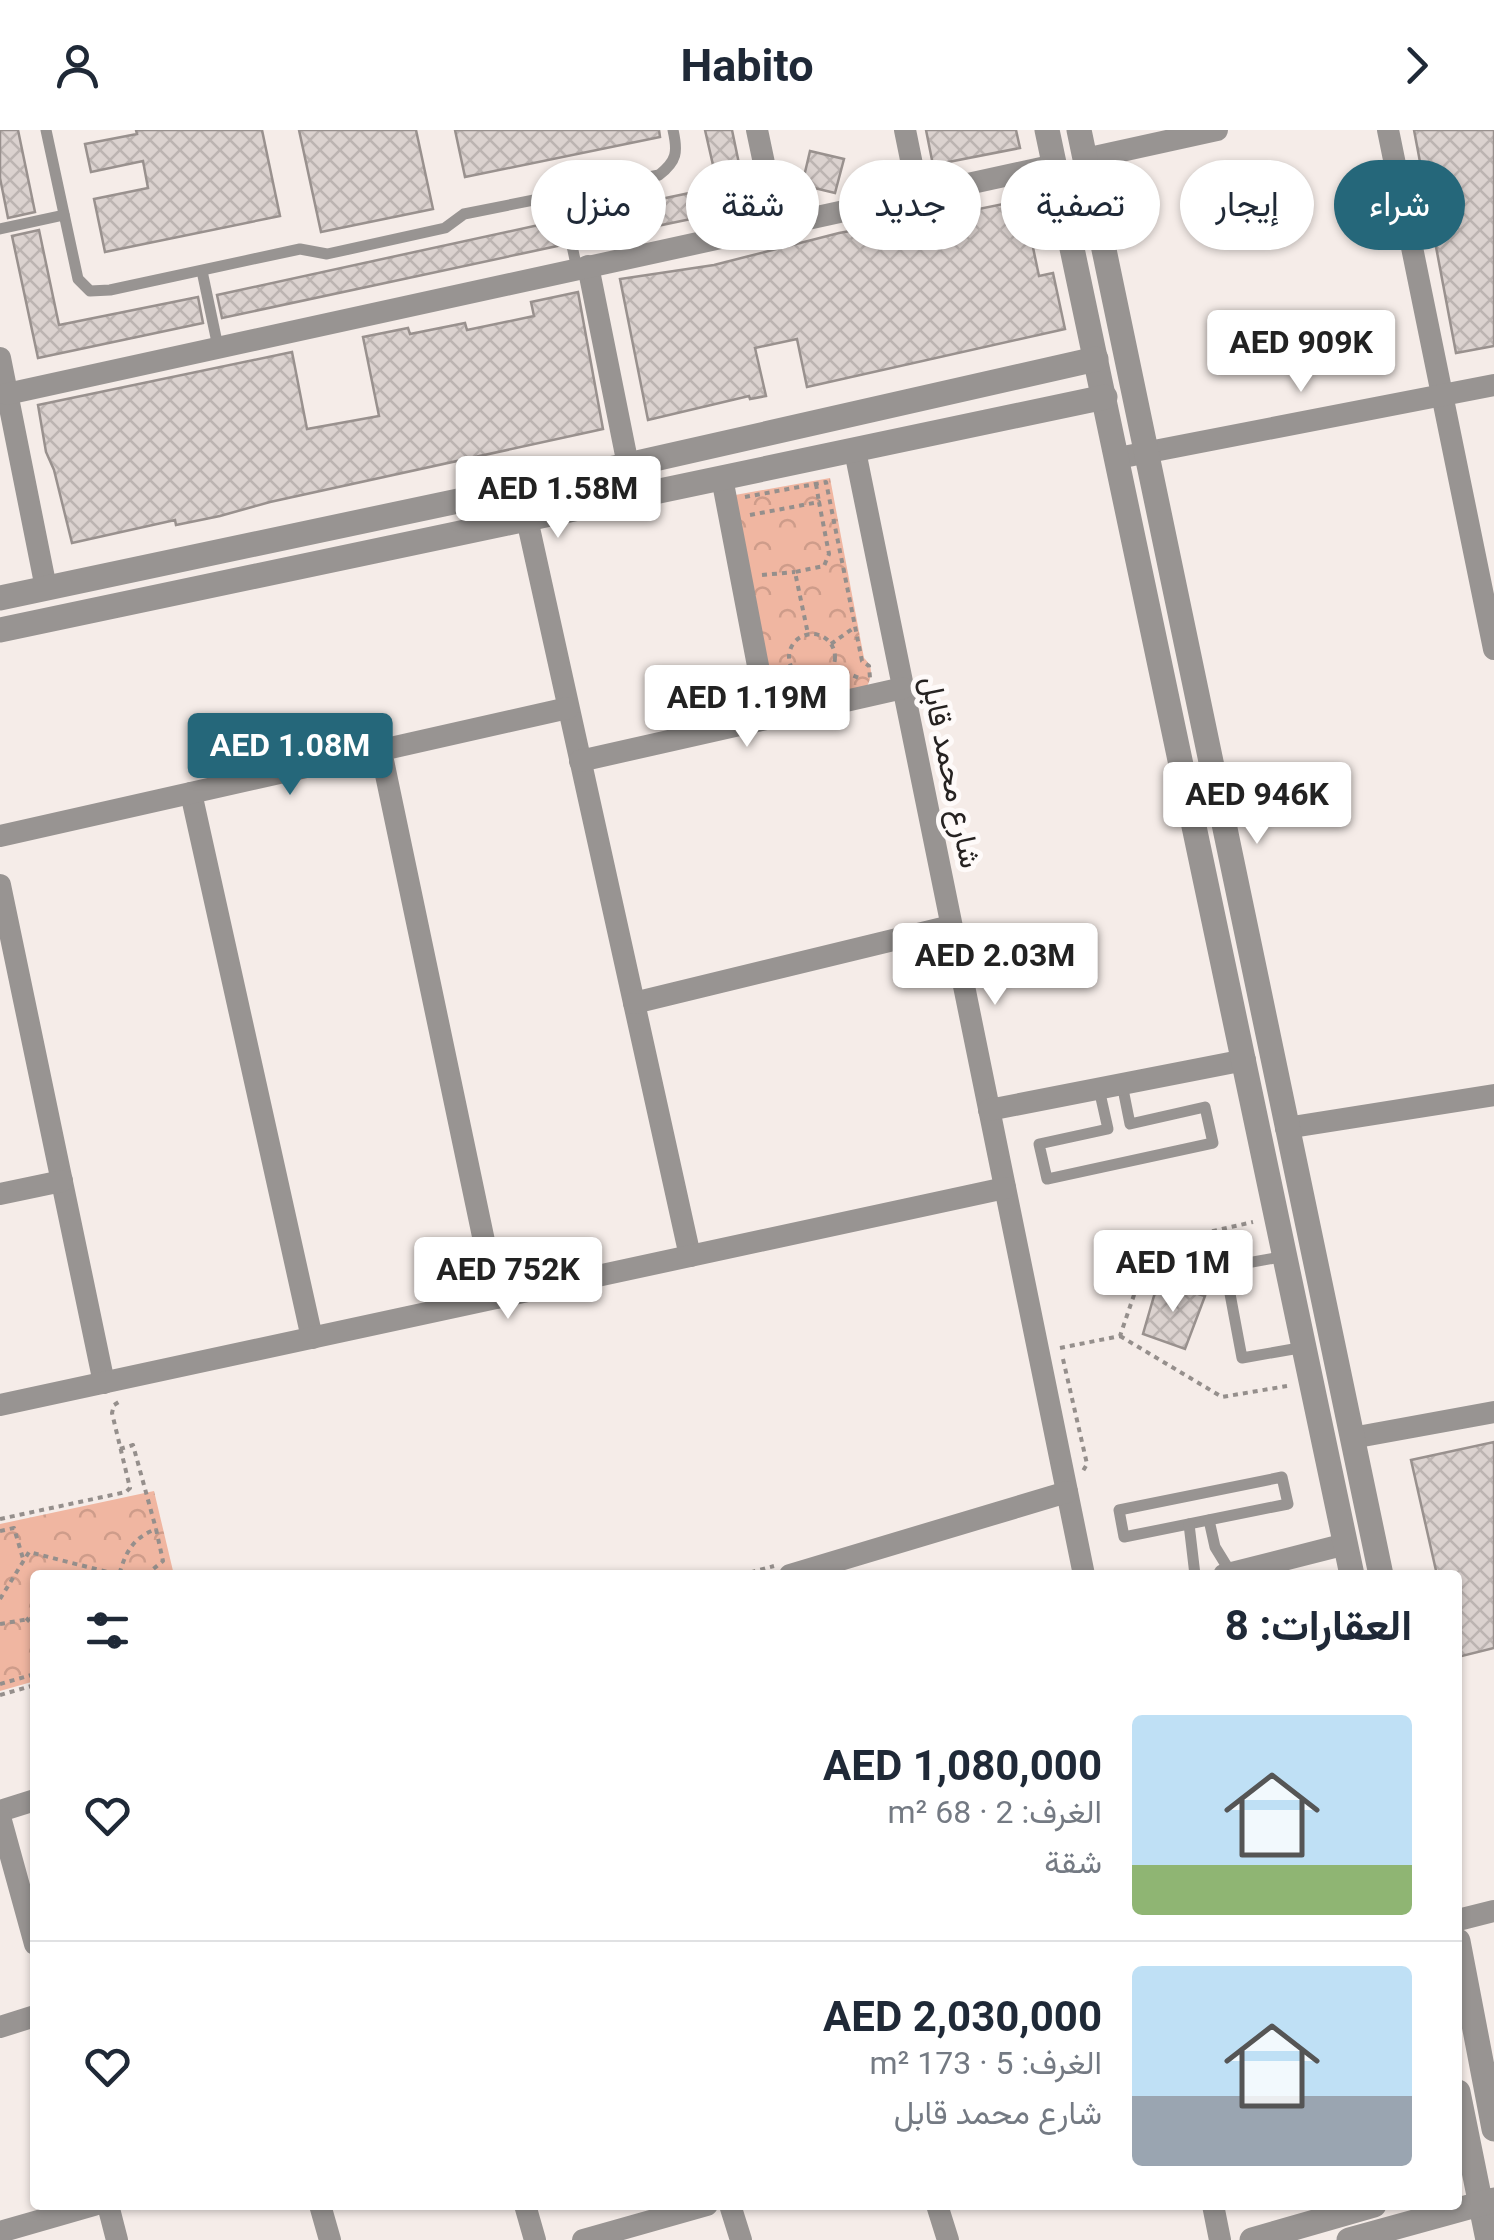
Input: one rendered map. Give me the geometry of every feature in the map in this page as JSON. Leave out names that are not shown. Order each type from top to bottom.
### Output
[{"type":"street","points":[[757,130],[763,160]]},
{"type":"street","points":[[905,130],[911,160]]},
{"type":"street","points":[[1047,130],[1054,160]]},
{"type":"street","points":[[1079,130],[1380,1570]]},
{"type":"street","points":[[1085,159],[1165,136],[1216,130]]},
{"type":"street","points":[[1388,130],[1494,649]]},
{"type":"street","points":[[8,394],[686,245]]},
{"type":"street","points":[[1073,250],[1351,1570]]},
{"type":"street","points":[[582,268],[628,465]]},
{"type":"street","points":[[0,358],[8,394],[8,441],[46,588]]},
{"type":"street","points":[[0,598],[628,465],[1096,359]]},
{"type":"street","points":[[1118,458],[1494,385]]},
{"type":"street","points":[[0,630],[527,519],[729,488],[854,450],[1105,397]]},
{"type":"street","name":"شارع محمد قابل","points":[[854,450],[1083,1570]]},
{"type":"street","points":[[729,488],[768,718]]},
{"type":"street","points":[[527,519],[690,1256]]},
{"type":"street","points":[[580,761],[903,688]]},
{"type":"street","points":[[0,836],[568,708]]},
{"type":"street","points":[[380,750],[496,1298]]},
{"type":"street","points":[[191,793],[312,1338]]},
{"type":"street","points":[[0,885],[11,990],[62,1182],[104,1383]]},
{"type":"street","points":[[634,1004],[952,926]]},
{"type":"street","points":[[989,1110],[1245,1060]]},
{"type":"street","points":[[1286,1128],[1494,1095]]},
{"type":"street","points":[[0,1194],[62,1182]]},
{"type":"street","points":[[0,1406],[1005,1188]]},
{"type":"street","points":[[1352,1438],[1494,1412]]},
{"type":"street","points":[[807,1570],[1067,1492]]},
{"type":"street","points":[[1244,1570],[1346,1544]]},
{"type":"street","points":[[30,1802],[0,1814],[30,1925]]},
{"type":"street","points":[[1462,1919],[1494,1911]]},
{"type":"street","points":[[1462,1962],[1494,2130]]},
{"type":"street","points":[[0,2027],[30,2018]]},
{"type":"street","points":[[1462,2112],[1475,2177],[1487,2201],[1488,2240]]},
{"type":"street","points":[[1462,2208],[1487,2201]]},
{"type":"street","points":[[0,2232],[77,2210]]},
{"type":"street","points":[[109,2210],[117,2240]]},
{"type":"street","points":[[321,2210],[330,2240]]},
{"type":"street","points":[[527,2210],[536,2240]]},
{"type":"street","points":[[583,2240],[689,2210]]},
{"type":"street","points":[[732,2210],[742,2240]]},
{"type":"street","points":[[939,2210],[948,2240]]},
{"type":"street","points":[[1213,2210],[1220,2240]]},
{"type":"street","points":[[1252,2240],[1357,2210]]},
{"type":"street","points":[[1349,2240],[1455,2210]]},
{"type":"lane","points":[[46,130],[78,279],[90,290],[110,290],[300,249],[327,254],[445,228],[464,214],[531,201]]},
{"type":"lane","points":[[666,169],[678,150],[673,130]]},
{"type":"lane","points":[[0,229],[64,215]]},
{"type":"lane","points":[[577,250],[582,268]]},
{"type":"lane","points":[[202,271],[218,347]]},
{"type":"lane","points":[[1110,1086],[1130,1124]]},
{"type":"lane","points":[[1108,1129],[1110,1086]]},
{"type":"lane","points":[[1205,1108],[1212,1143],[1047,1179],[1039,1144],[1108,1129],[1205,1108]]},
{"type":"lane","points":[[1286,1256],[1224,1267],[1242,1358],[1304,1347]]},
{"type":"lane","points":[[1282,1477],[1288,1504],[1190,1524],[1124,1538],[1119,1510],[1282,1477]]},
{"type":"lane","points":[[1209,1520],[1215,1548],[1226,1570]]},
{"type":"lane","points":[[1190,1524],[1195,1570]]},
{"type":"path","points":[[729,488],[826,482],[862,661],[869,666],[867,684],[834,668]]},
{"type":"path","points":[[753,568],[764,576],[824,566],[829,554],[816,484]]},
{"type":"path","points":[[744,516],[819,502]]},
{"type":"path","points":[[829,554],[840,552]]},
{"type":"path","points":[[795,572],[808,634]]},
{"type":"path","points":[[832,644],[855,627]]},
{"type":"path","points":[[808,634],[822,636],[832,644],[836,653],[834,668],[823,678],[802,678],[792,668],[790,647],[808,634]]},
{"type":"path","points":[[1120,1336],[1151,1245],[1253,1222]]},
{"type":"path","points":[[1060,1348],[1120,1336],[1222,1397],[1287,1386]]},
{"type":"path","points":[[0,1519],[126,1492],[130,1488],[112,1414]]},
{"type":"path","points":[[120,1449],[133,1445],[156,1529],[164,1561],[152,1570]]},
{"type":"path","points":[[0,1531],[14,1528],[24,1562]]},
{"type":"path","points":[[122,1570],[138,1536],[156,1529]]},
{"type":"path","points":[[0,1599],[29,1552],[100,1570]]},
{"type":"path","points":[[26,1618],[30,1622]]},
{"type":"path","points":[[0,1624],[30,1618]]},
{"type":"path","points":[[0,1684],[30,1675]]},
{"type":"path","points":[[0,1695],[30,1686]]},
{"type":"green space","points":[[830,478],[864,658],[871,676],[866,688],[774,705],[735,495]]},
{"type":"green space","points":[[154,1491],[173,1570],[30,1570],[30,1682],[0,1691],[0,1524]]},
{"type":"building","points":[[0,130],[18,130],[35,212],[8,218],[0,178]]},
{"type":"building","points":[[136,130],[262,130],[280,216],[105,252],[94,199],[148,188],[143,161],[91,172],[85,144],[137,134]]},
{"type":"building","points":[[299,130],[416,130],[433,209],[321,232]]},
{"type":"building","points":[[455,130],[659,130],[660,137],[531,160],[531,163],[465,177]]},
{"type":"building","points":[[705,130],[732,130],[738,160],[712,160]]},
{"type":"building","points":[[926,130],[1016,130],[1020,148],[959,160],[932,160]]},
{"type":"building","points":[[1414,130],[1494,130],[1494,346],[1456,353],[1437,250],[1465,250],[1465,160],[1420,160]]},
{"type":"building","points":[[810,151],[844,159],[839,160],[835,193],[819,189],[819,160],[808,160]]},
{"type":"building","points":[[686,194],[686,220],[666,224],[666,198]]},
{"type":"building","points":[[1001,204],[1001,250],[1034,250],[1039,276],[1053,273],[1065,329],[807,387],[797,339],[755,348],[766,396],[749,396],[648,420],[620,279],[714,265],[773,250],[819,250],[819,238],[839,233],[839,250],[981,250],[981,209]]},
{"type":"building","points":[[531,227],[531,250],[539,250],[222,318],[217,295]]},
{"type":"building","points":[[39,230],[59,325],[198,297],[203,323],[38,358],[12,236]]},
{"type":"building","points":[[578,292],[603,429],[220,516],[176,525],[175,520],[72,543],[46,452],[38,405],[292,352],[307,429],[379,416],[363,337],[408,328],[410,334],[465,323],[467,330],[534,316],[531,302]]},
{"type":"building","points":[[1158,1282],[1205,1296],[1185,1349],[1143,1334]]},
{"type":"building","points":[[1494,1442],[1494,1648],[1462,1656],[1462,1570],[1436,1570],[1411,1460]]}]
